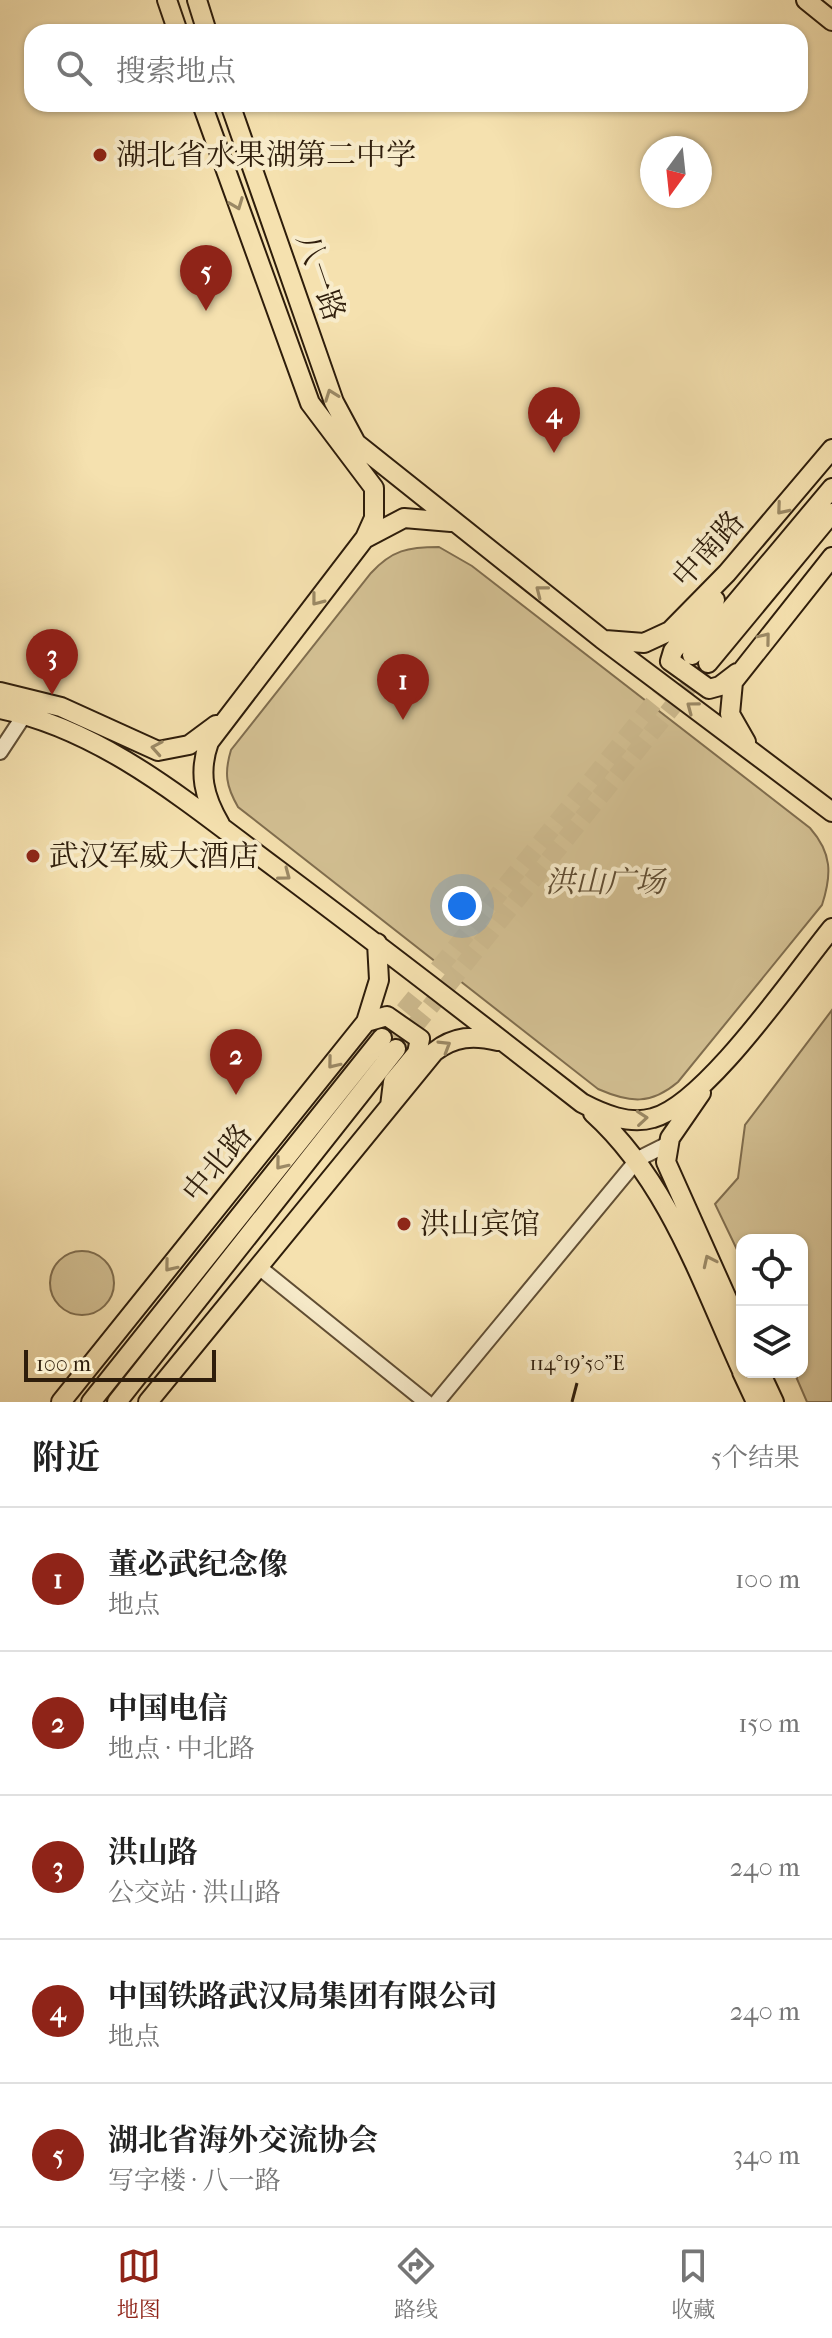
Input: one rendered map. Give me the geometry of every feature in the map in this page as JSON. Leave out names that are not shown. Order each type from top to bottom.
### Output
[{"type":"main road","points":[[167,0],[175,24]]},
{"type":"main road","points":[[197,0],[204,24]]},
{"type":"main road","points":[[806,0],[832,21]]},
{"type":"main road","points":[[826,0],[832,5]]},
{"type":"main road","points":[[205,112],[310,403],[374,488],[376,511],[365,538],[224,719],[205,754],[203,778],[209,806],[222,828]]},
{"type":"main road","name":"八一路","points":[[233,112],[340,419],[356,443],[602,639],[825,807],[832,820]]},
{"type":"main road","name":"中南路","points":[[602,639],[636,643],[659,638],[727,573],[832,449]]},
{"type":"main road","name":"中南路","points":[[832,488],[700,659],[832,513]]},
{"type":"main road","points":[[365,538],[404,518],[454,522]]},
{"type":"main road","points":[[727,573],[723,590],[673,651],[670,661],[709,689],[720,686],[739,671],[832,557]]},
{"type":"main road","points":[[739,671],[729,696],[730,714],[754,754]]},
{"type":"main road","points":[[0,692],[61,707],[158,751],[189,745],[224,719]]},
{"type":"main road","points":[[0,709],[25,714],[85,738],[140,771],[377,943],[582,1103],[638,1159],[658,1191],[736,1359]]},
{"type":"main road","points":[[736,1319],[669,1174],[668,1144],[718,1069],[832,928]]},
{"type":"main road","name":"中北路","points":[[61,1402],[366,1022],[379,980],[377,943]]},
{"type":"main road","points":[[366,1022],[387,1016],[420,1039],[417,1053],[393,1082],[390,1106]]},
{"type":"main road","points":[[148,1402],[434,1052],[449,1042],[469,1037],[504,1043]]},
{"type":"main road","name":"中北路","points":[[91,1402],[389,1043],[120,1399]]},
{"type":"main road","points":[[582,1103],[616,1117],[654,1118],[678,1104],[718,1069]]},
{"type":"main road","points":[[106,1384],[152,1289]]},
{"type":"main road","points":[[120,1399],[216,1320]]},
{"type":"main road","points":[[745,1378],[756,1402]]},
{"type":"main road","points":[[763,1378],[774,1402]]},
{"type":"street","points":[[0,752],[25,714]]},
{"type":"street","points":[[437,1402],[638,1159],[668,1144]]},
{"type":"street","points":[[260,1268],[426,1402]]},
{"type":"green space","name":"洪山广场","points":[[439,547],[472,566],[810,828],[823,846],[828,874],[822,905],[678,1082],[659,1095],[630,1099],[598,1089],[238,807],[231,792],[227,766],[231,750],[371,573],[386,559],[401,551]]},
{"type":"green space","points":[[832,1010],[832,1402],[807,1402],[797,1378],[808,1378],[808,1234],[736,1234],[736,1248],[715,1204],[738,1178],[745,1125]]},
{"type":"green space","points":[[76,1251],[88,1251],[105,1260],[112,1271],[112,1295],[105,1306],[88,1315],[76,1315],[64,1310],[55,1301],[50,1289],[50,1277],[55,1265],[64,1256]]},
{"type":"tunnel","points":[[387,1032],[691,657]]},
{"type":"tunnel","points":[[396,1049],[703,669]]},
{"type":"place","name":"湖北省水果湖第二中学","points":[[100,155]]},
{"type":"place","name":"湖北省海外交流协会","points":[[206,311]]},
{"type":"place","name":"中国铁路武汉局集团有限公司","points":[[554,453]]},
{"type":"place","name":"洪山路","points":[[52,695]]},
{"type":"place","name":"董必武纪念像","points":[[403,720]]},
{"type":"place","name":"武汉军威大酒店","points":[[33,856]]},
{"type":"place","name":"中国电信","points":[[236,1095]]},
{"type":"place","name":"洪山宾馆","points":[[404,1224]]}]
